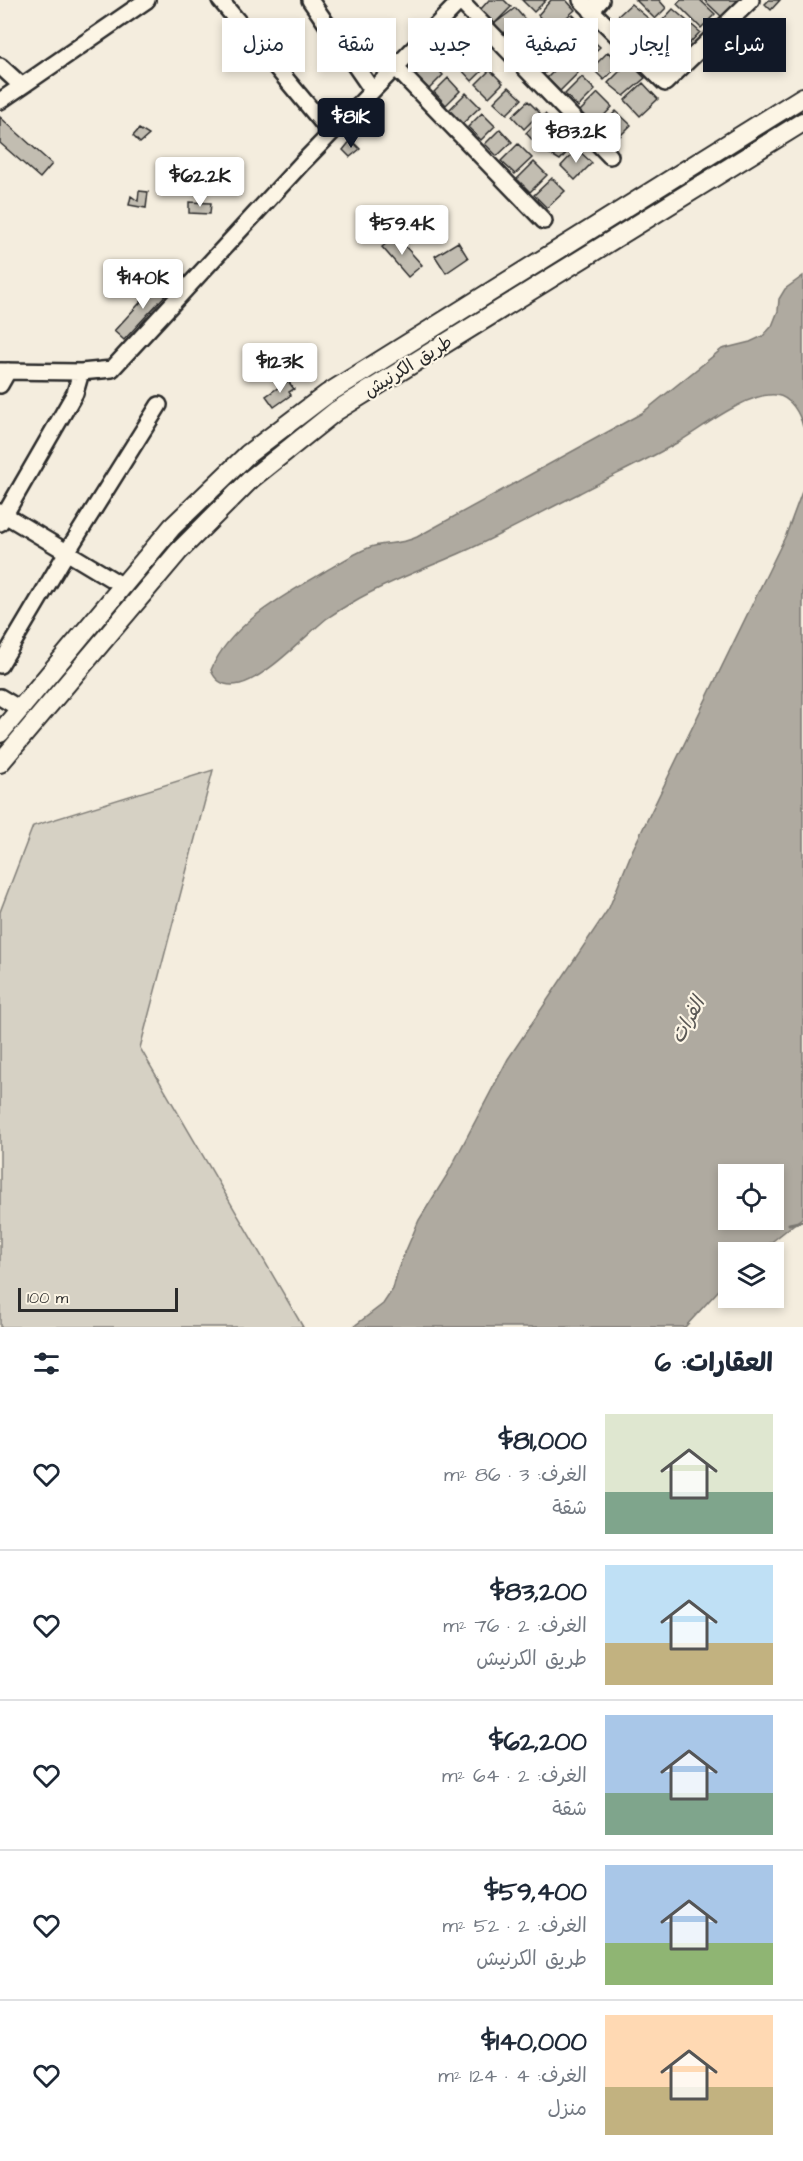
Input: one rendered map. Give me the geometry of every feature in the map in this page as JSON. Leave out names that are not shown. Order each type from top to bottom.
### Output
[{"type":"main road","name":"طريق الكرنيش","points":[[0,733],[172,527],[248,454],[327,394],[803,97]]},
{"type":"main road","name":"طريق الكرنيش","points":[[0,763],[179,551],[259,472],[336,411],[803,122]]},
{"type":"street","points":[[0,101],[147,0]]},
{"type":"street","points":[[220,0],[331,133]]},
{"type":"street","points":[[310,0],[372,90]]},
{"type":"street","points":[[591,4],[665,83],[752,0]]},
{"type":"street","points":[[396,66],[455,2],[610,156]]},
{"type":"street","points":[[0,66],[22,86]]},
{"type":"street","points":[[396,68],[544,221]]},
{"type":"street","points":[[0,385],[4,371],[81,372],[112,369],[390,72]]},
{"type":"street","points":[[81,372],[75,393],[2,517],[123,586]]},
{"type":"street","points":[[0,665],[159,405]]},
{"type":"street","points":[[0,697],[20,709]]},
{"type":"shaded area","points":[[213,770],[140,1048],[303,1327],[0,1327],[0,912],[33,826]]},
{"type":"water","points":[[803,276],[803,427],[794,407],[781,396],[751,399],[737,405],[663,451],[507,531],[366,594],[326,619],[285,656],[251,680],[230,685],[219,681],[213,674],[211,670],[231,639],[244,625],[275,601],[368,548],[404,542],[417,537],[642,413],[722,349],[763,336],[772,326],[778,311],[779,299],[785,289]]},
{"type":"water","name":"الفرات","points":[[803,489],[803,1217],[772,1242],[718,1242],[718,1291],[685,1327],[353,1327],[383,1304],[393,1289],[398,1269],[419,1220],[447,1175],[508,1059],[609,908],[633,849],[786,535]]},
{"type":"building","points":[[489,0],[504,0],[511,7],[494,24],[492,18],[488,18],[480,10]]},
{"type":"building","points":[[522,0],[546,0],[534,12]]},
{"type":"building","points":[[551,0],[566,0],[575,10],[566,18],[540,18],[538,15]]},
{"type":"building","points":[[636,0],[659,0],[666,8],[654,18]]},
{"type":"building","points":[[681,0],[700,0],[715,14],[711,18],[703,18],[701,28],[677,4]]},
{"type":"building","points":[[704,0],[739,0],[722,17]]},
{"type":"building","points":[[769,0],[780,0],[771,10],[765,4]]},
{"type":"building","points":[[631,4],[648,18],[620,18],[618,16]]},
{"type":"building","points":[[515,8],[524,18],[504,18],[504,33],[494,24]]},
{"type":"building","points":[[673,9],[684,18],[665,18]]},
{"type":"building","points":[[691,24],[700,32],[691,42]]},
{"type":"building","points":[[608,52],[610,54],[610,72],[612,72],[604,80],[596,72],[598,72],[598,62]]},
{"type":"building","points":[[419,72],[440,72],[443,75],[429,89],[415,76]]},
{"type":"building","points":[[464,72],[481,72],[472,81]]},
{"type":"building","points":[[488,72],[492,72],[503,83],[489,97],[476,84]]},
{"type":"building","points":[[553,72],[578,73],[560,91],[547,78]]},
{"type":"building","points":[[619,72],[639,72],[645,78],[624,96],[608,83]]},
{"type":"building","points":[[582,77],[595,90],[578,107],[565,94]]},
{"type":"building","points":[[448,78],[460,91],[446,105],[434,92]]},
{"type":"building","points":[[643,83],[658,99],[640,116],[625,100]]},
{"type":"building","points":[[509,87],[522,99],[507,114],[494,102]]},
{"type":"building","points":[[466,93],[480,107],[462,124],[448,111]]},
{"type":"building","points":[[598,93],[612,107],[594,126],[580,111]]},
{"type":"building","points":[[528,101],[540,113],[524,129],[512,116]]},
{"type":"building","points":[[616,111],[631,125],[613,143],[599,128]]},
{"type":"building","points":[[482,113],[495,126],[481,140],[468,127]]},
{"type":"building","points":[[545,114],[559,128],[539,147],[526,133]]},
{"type":"building","points":[[0,117],[52,164],[40,178],[0,143]]},
{"type":"building","points":[[139,129],[149,135],[140,143],[133,136]]},
{"type":"building","points":[[500,129],[512,142],[497,156],[485,144]]},
{"type":"building","points":[[569,129],[581,137],[560,160],[545,151]]},
{"type":"building","points":[[351,140],[360,149],[350,157],[343,150]]},
{"type":"building","points":[[518,144],[532,158],[515,174],[501,161]]},
{"type":"building","points":[[577,149],[592,163],[575,180],[561,166]]},
{"type":"building","points":[[534,162],[547,175],[530,192],[517,179]]},
{"type":"building","points":[[552,178],[565,191],[547,208],[534,195]]},
{"type":"building","points":[[139,191],[148,192],[146,208],[129,205],[131,196],[138,201]]},
{"type":"building","points":[[189,202],[211,203],[210,214],[189,213]]},
{"type":"building","points":[[396,236],[422,265],[408,277],[382,247]]},
{"type":"building","points":[[458,242],[468,258],[446,273],[435,256]]},
{"type":"building","points":[[162,279],[172,288],[124,340],[114,331]]},
{"type":"building","points":[[288,381],[294,389],[289,392],[291,395],[274,407],[266,396]]},
{"type":"waterway","points":[[789,1224],[803,1221]]}]
